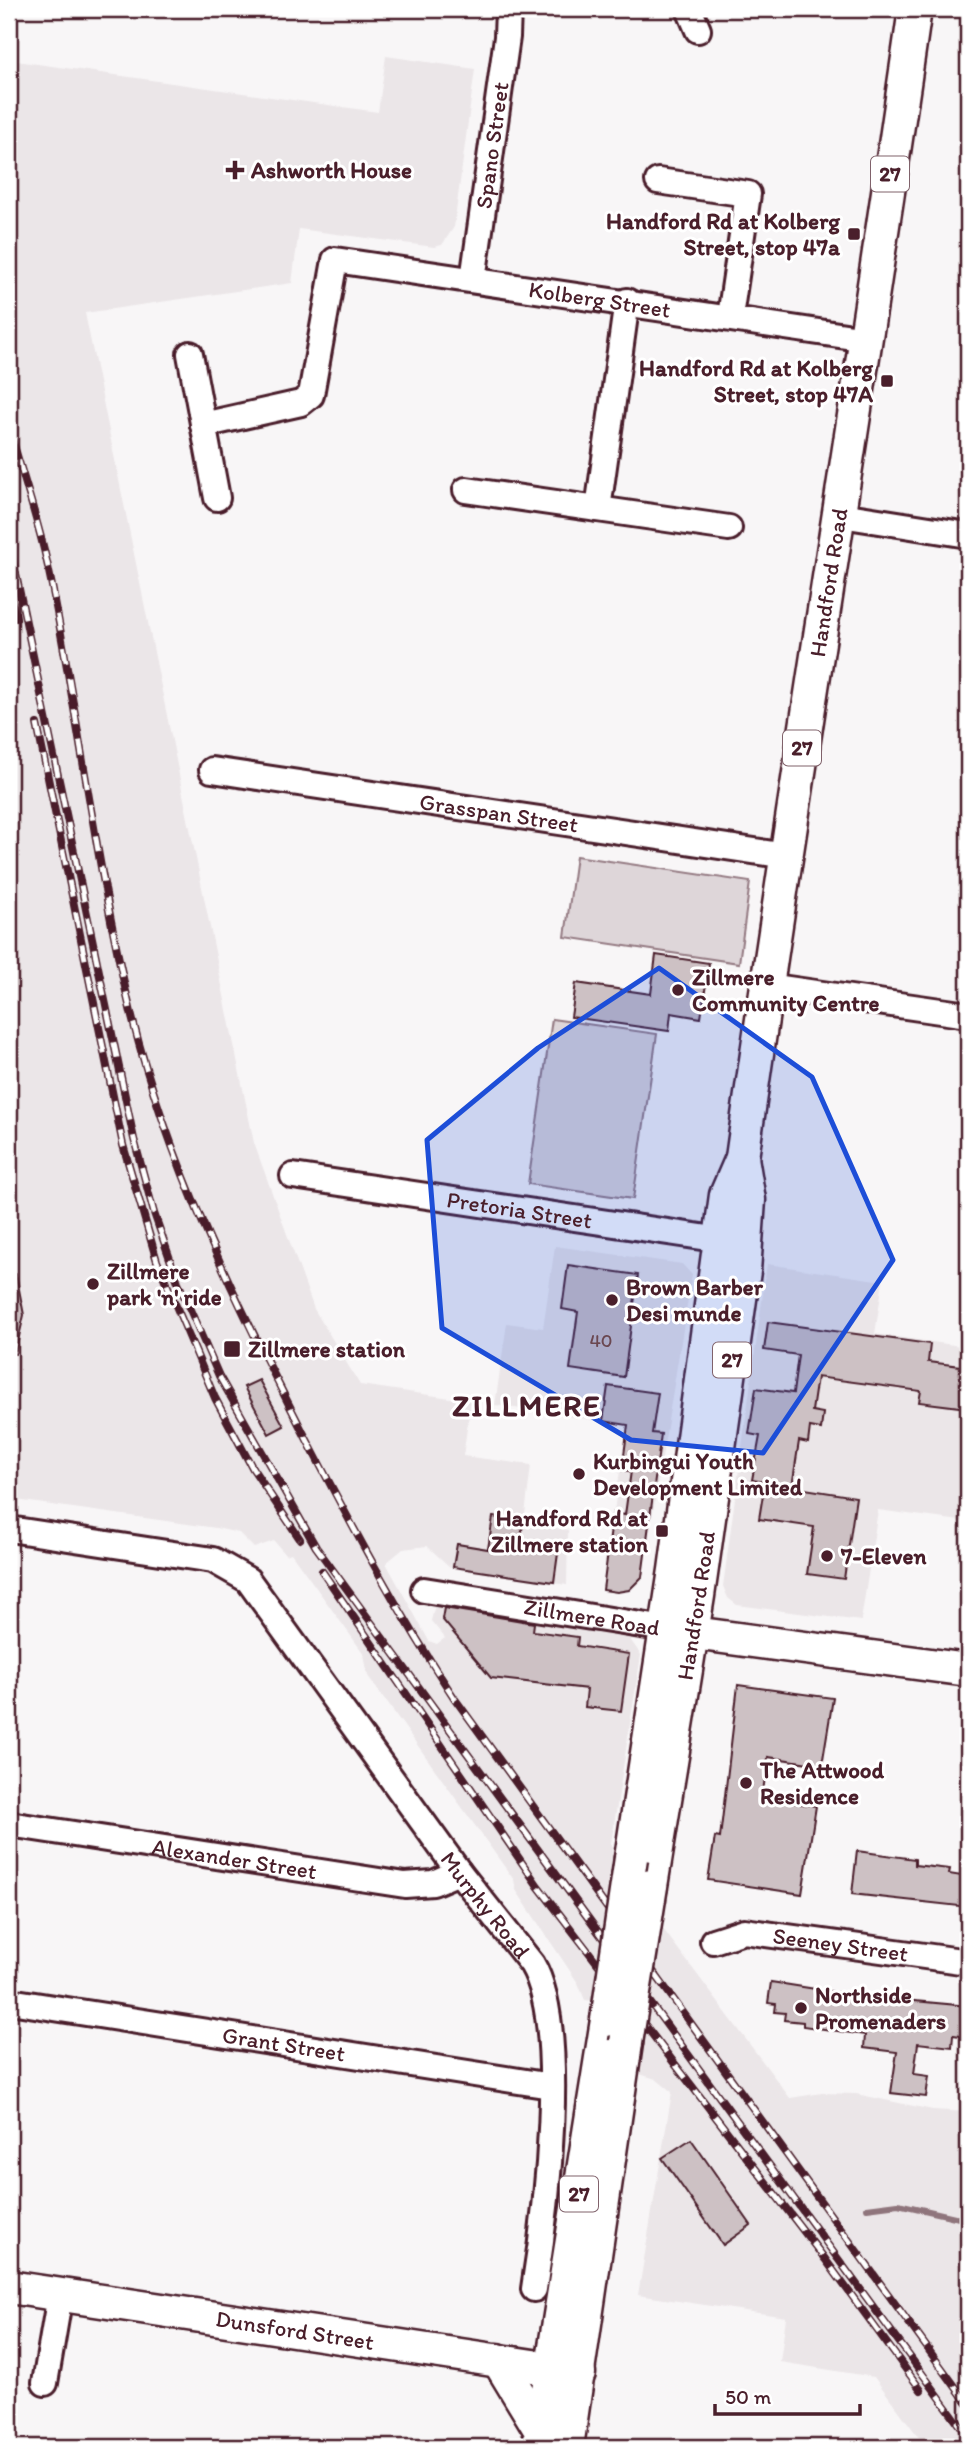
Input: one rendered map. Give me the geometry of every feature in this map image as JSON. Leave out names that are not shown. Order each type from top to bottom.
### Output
[{"type":"main road","name":"Handford Road","points":[[617,2031],[651,1886],[679,1631],[733,1242],[726,1195],[742,1158],[810,697],[841,515],[915,9]]},
{"type":"main road","name":"Handford Road","points":[[617,2031],[631,1858],[679,1631]]},
{"type":"main road","name":"Zillmere Road","points":[[679,1631],[968,1670]]},
{"type":"main road","name":"27","points":[[549,2442],[565,2370],[617,2031]]},
{"type":"main road","name":"Dunsford Street","points":[[9,2287],[565,2370]]},
{"type":"main road","points":[[498,2360],[549,2442]]},
{"type":"street","name":"Spano Street","points":[[473,280],[507,37],[508,9]]},
{"type":"street","points":[[658,181],[748,194],[730,317]]},
{"type":"street","name":"Kolberg Street","points":[[203,425],[301,403],[311,395],[335,260],[627,301],[866,339]]},
{"type":"street","points":[[598,509],[627,301]]},
{"type":"street","points":[[190,354],[217,498]]},
{"type":"street","points":[[466,490],[729,528]]},
{"type":"street","points":[[841,515],[968,535]]},
{"type":"street","name":"Grasspan Street","points":[[212,770],[787,856]]},
{"type":"street","points":[[767,986],[968,1016]]},
{"type":"street","name":"Pretoria Street","points":[[293,1177],[733,1242]]},
{"type":"street","name":"Murphy Road","points":[[9,1529],[213,1560],[248,1580],[459,1872],[540,1978],[548,2007],[551,2085],[548,2181],[534,2289]]},
{"type":"street","name":"Zillmere Road","points":[[424,1590],[679,1631]]},
{"type":"street","name":"Alexander Street","points":[[9,1824],[405,1885],[433,1883],[459,1872]]},
{"type":"street","name":"Seeney Street","points":[[713,1941],[744,1931],[968,1962]]},
{"type":"street","name":"Grant Street","points":[[16,2002],[551,2085]]},
{"type":"street","points":[[45,2384],[60,2295]]},
{"type":"highlighted area","points":[[659,968],[812,1077],[893,1260],[763,1453],[631,1440],[442,1328],[427,1140],[538,1048]]},
{"type":"shaded area","points":[[386,56],[475,69],[454,227],[442,245],[434,247],[299,229],[292,283],[85,313],[254,1143],[314,1309],[360,1385],[471,1401],[463,1456],[531,1465],[524,1523],[568,1530],[567,1585],[451,1568],[427,1546],[403,1549],[386,1563],[429,1641],[437,1644],[445,1638],[431,1621],[435,1605],[627,1635],[641,1655],[611,1843],[614,1860],[594,2001],[585,2000],[578,1983],[516,1890],[514,1880],[368,1676],[364,1654],[291,1553],[286,1555],[274,1541],[254,1548],[239,1533],[216,1528],[9,1499],[9,60],[378,112]]},
{"type":"shaded area","points":[[576,856],[750,882],[739,963],[565,937]]},
{"type":"shaded area","points":[[552,1019],[657,1034],[633,1199],[528,1184]]},
{"type":"shaded area","points":[[555,1246],[682,1264],[692,1275],[643,1573],[640,1582],[628,1591],[602,1590],[627,1425],[495,1405],[507,1323],[543,1328]]},
{"type":"shaded area","points":[[767,1264],[883,1281],[875,1334],[968,1347],[968,1522],[878,1510],[861,1621],[737,1605],[728,1598],[723,1586]]},
{"type":"shaded area","points":[[660,1925],[790,2098],[822,2093],[856,2094],[933,2110],[968,2112],[968,2447],[926,2447],[874,2377],[780,2362],[786,2317],[638,2295],[672,2092],[656,2079],[636,2073]]},
{"type":"building","name":"Zillmere Community Centre","points":[[656,955],[709,963],[701,1018],[671,1013],[669,1031],[571,1017],[576,983],[651,994]]},
{"type":"building","points":[[568,1265],[638,1275],[624,1377],[570,1369],[578,1312],[562,1309]]},
{"type":"building","points":[[16,1274],[24,1315],[15,1354],[9,1354],[9,1275]]},
{"type":"building","points":[[768,1322],[930,1344],[928,1362],[968,1367],[968,1408],[919,1402],[921,1391],[817,1377],[812,1411],[823,1413],[821,1429],[810,1427],[808,1443],[799,1441],[792,1487],[856,1497],[844,1579],[807,1574],[814,1527],[759,1519],[765,1482],[752,1480],[760,1436],[749,1434],[756,1388],[793,1393],[798,1355],[764,1350]]},
{"type":"building","points":[[259,1380],[284,1426],[269,1434],[244,1387]]},
{"type":"building","points":[[608,1386],[658,1393],[652,1433],[661,1434],[642,1577],[629,1590],[617,1592],[603,1590],[613,1513],[625,1515],[631,1471],[622,1470],[628,1425],[603,1421]]},
{"type":"building","points":[[493,1517],[523,1521],[521,1541],[559,1546],[554,1582],[453,1567],[457,1544],[488,1549]]},
{"type":"building","points":[[444,1608],[534,1623],[533,1631],[578,1637],[577,1646],[629,1654],[621,1711],[585,1707],[587,1689],[491,1678],[442,1619]]},
{"type":"building","name":"The Attwood Residence","points":[[738,1685],[833,1698],[822,1765],[768,1757],[762,1798],[816,1806],[802,1894],[708,1880],[715,1837],[720,1838]]},
{"type":"building","points":[[857,1851],[915,1859],[915,1865],[950,1869],[949,1874],[968,1877],[968,1907],[852,1894]]},
{"type":"building","points":[[771,1982],[860,1996],[968,2006],[967,2037],[953,2035],[952,2047],[918,2043],[914,2074],[929,2076],[926,2097],[891,2093],[897,2052],[864,2048],[865,2035],[803,2026],[803,2022],[784,2020],[785,2013],[775,2012],[776,2004],[768,2003]]},
{"type":"building","points":[[691,2139],[751,2225],[723,2245],[662,2158]]},
{"type":"waterway","points":[[867,2208],[898,2204],[968,2220]]},
{"type":"railway","points":[[9,429],[51,581],[109,909],[132,1017],[164,1124],[184,1177],[253,1332],[357,1534],[394,1601],[455,1699],[968,2404]]},
{"type":"railway","points":[[9,541],[134,1139],[154,1213],[178,1282],[219,1376],[316,1547],[968,2436]]},
{"type":"railway","points":[[9,587],[16,618]]},
{"type":"railway","points":[[37,724],[123,1145],[157,1261],[215,1398],[253,1469],[300,1539]]},
{"type":"railway","points":[[322,1571],[538,1886],[825,2259],[921,2390]]},
{"type":"place","name":"Ashworth House","points":[[235,170]]},
{"type":"place","name":"Handford Rd at Kolberg Street, stop 47a","points":[[854,234]]},
{"type":"place","name":"Handford Rd at Kolberg Street, stop 47A","points":[[887,381]]},
{"type":"place","name":"Zillmere Community Centre","points":[[678,990]]},
{"type":"place","name":"Zillmere park 'n' ride","points":[[93,1284]]},
{"type":"place","name":"Brown Barber Desi munde","points":[[612,1300]]},
{"type":"place","name":"Zillmere station","points":[[232,1349]]},
{"type":"place","name":"Kurbingui Youth Development Limited","points":[[579,1474]]},
{"type":"place","name":"Handford Rd at Zillmere station","points":[[662,1531]]},
{"type":"place","name":"7-Eleven","points":[[827,1556]]},
{"type":"place","name":"The Attwood Residence","points":[[746,1783]]},
{"type":"place","name":"Northside Promenaders","points":[[801,2008]]},
{"type":"district","name":"ZILLMERE","points":[[527,1406]]}]
